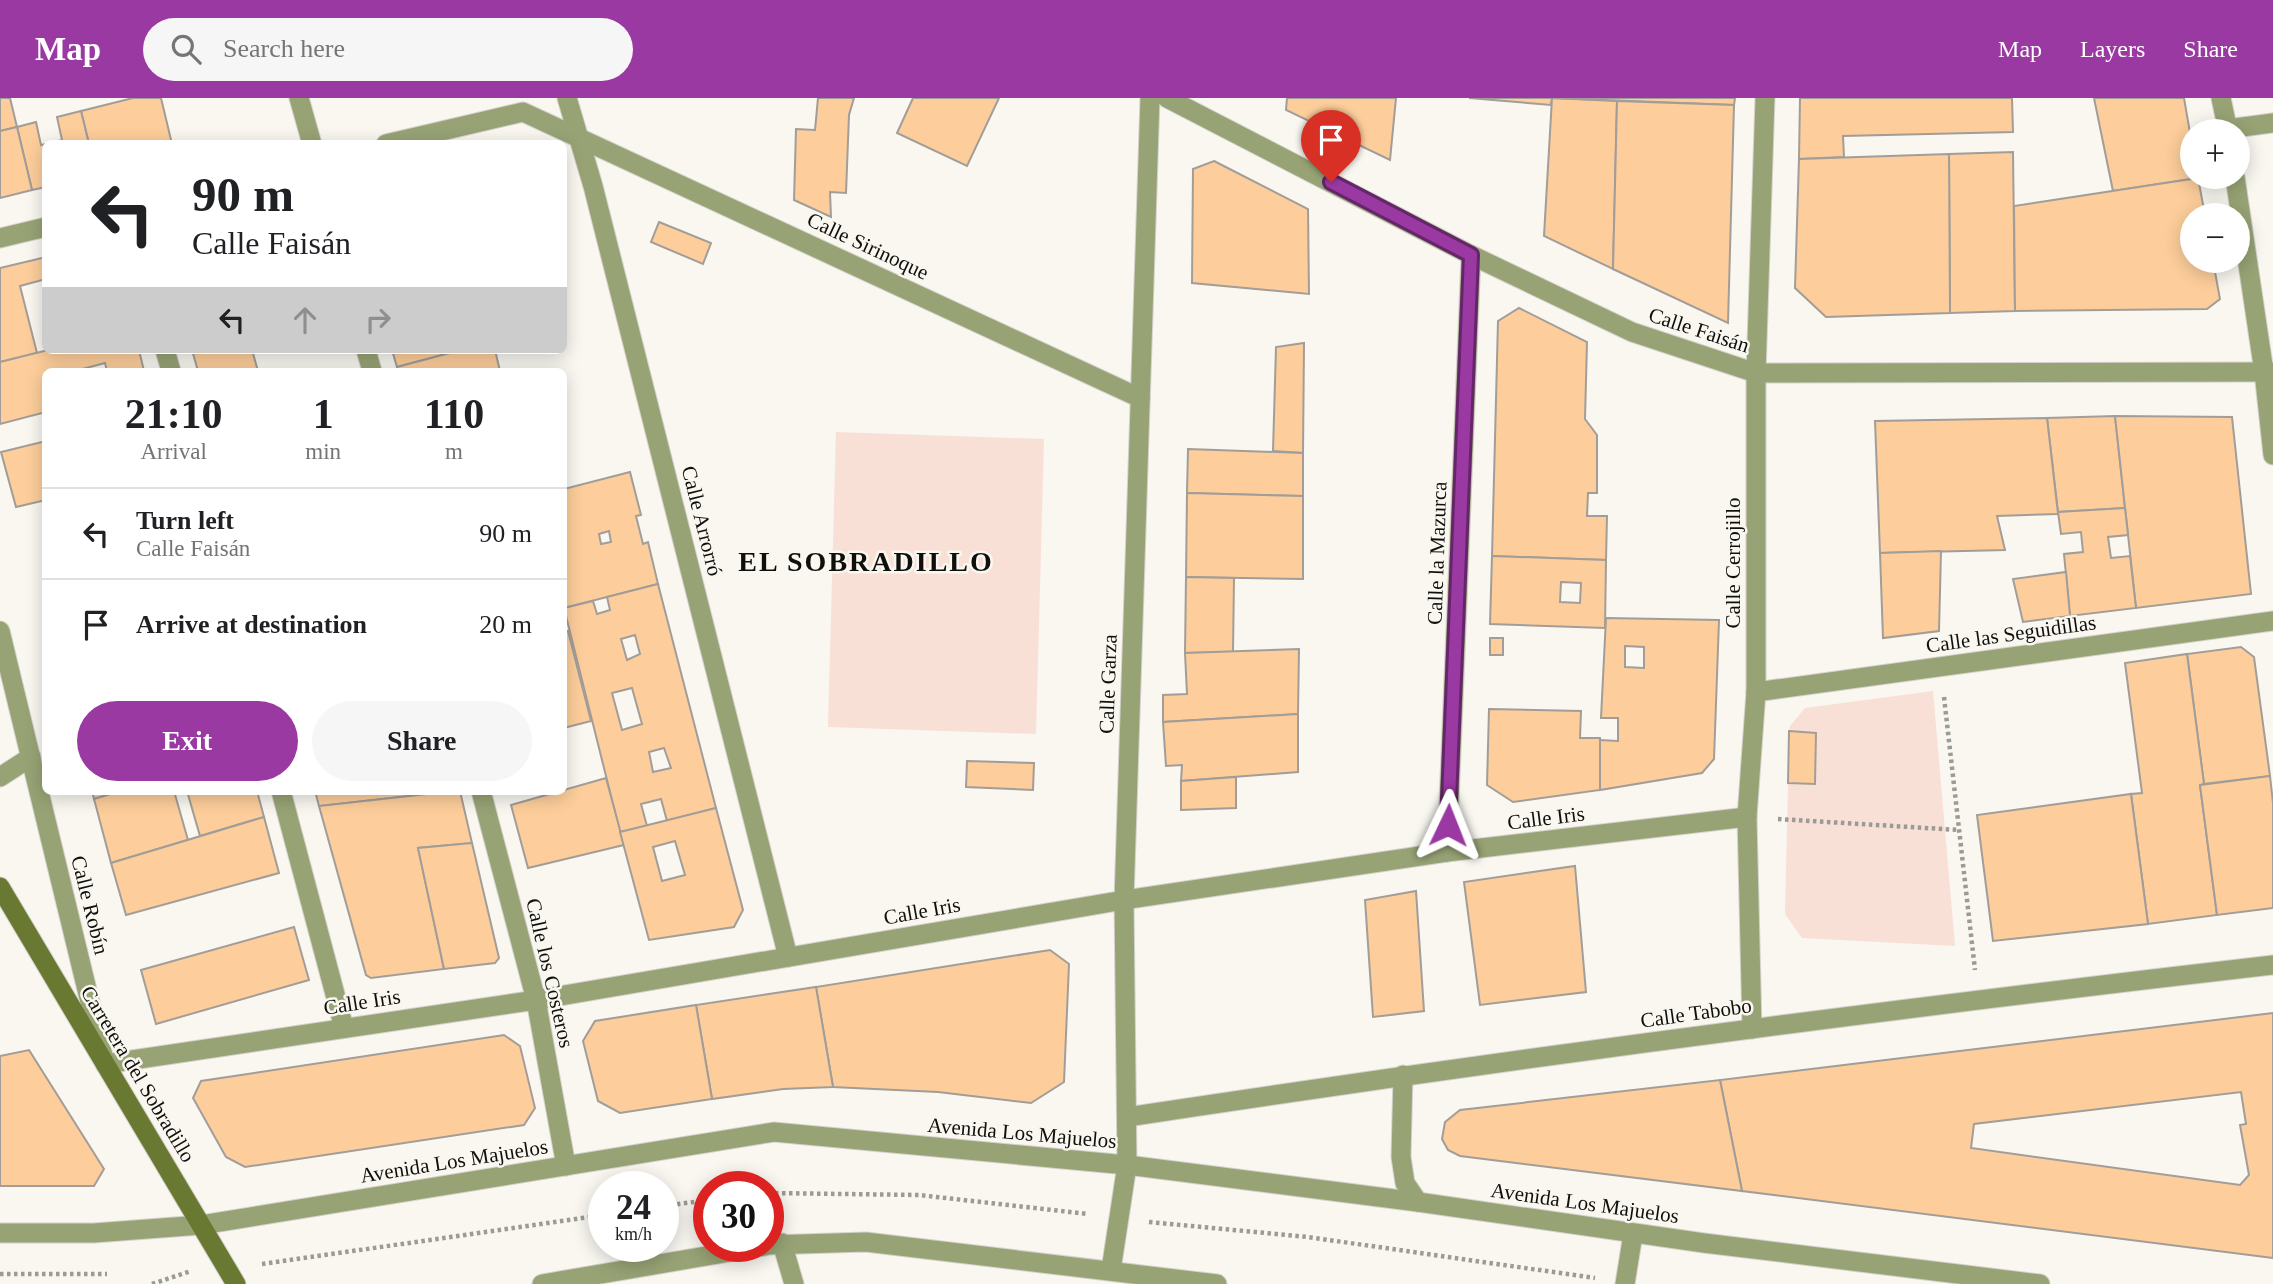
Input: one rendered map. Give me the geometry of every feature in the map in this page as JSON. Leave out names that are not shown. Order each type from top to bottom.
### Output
[{"type":"main road","name":"Carretera del Sobradillo","points":[[0,887],[231,1276]]},
{"type":"street","points":[[299,98],[311,140]]},
{"type":"street","name":"Calle Arrorró","points":[[567,98],[593,186],[788,957]]},
{"type":"street","name":"Calle Garza","points":[[1111,1270],[1127,1165],[1124,900],[1150,98]]},
{"type":"street","name":"Calle Faisán","points":[[1167,98],[1471,255],[1632,332],[1756,373],[2269,372]]},
{"type":"street","name":"Calle Cerrojillo","points":[[1752,1029],[1748,817],[1756,692],[1756,373],[1765,98]]},
{"type":"street","points":[[2221,98],[2226,119]]},
{"type":"street","name":"Calle Sirinoque","points":[[403,140],[523,112],[1140,398]]},
{"type":"street","points":[[2250,126],[2273,122]]},
{"type":"street","points":[[2237,189],[2269,372],[2273,455]]},
{"type":"street","points":[[0,238],[42,229]]},
{"type":"street","name":"Calle la Mazurca","points":[[1447,852],[1471,255]]},
{"type":"street","name":"Calle las Seguidillas","points":[[1756,692],[2273,621]]},
{"type":"street","name":"Calle Robín","points":[[0,631],[105,1064]]},
{"type":"street","points":[[0,777],[31,757]]},
{"type":"street","points":[[282,795],[344,1028]]},
{"type":"street","name":"Calle los Costeros","points":[[482,795],[536,1000],[566,1166]]},
{"type":"street","name":"Calle Iris","points":[[105,1064],[536,1000],[1124,900],[1447,852],[1748,817]]},
{"type":"street","name":"Calle Tabobo","points":[[1127,1117],[1403,1075],[1978,999],[2273,965]]},
{"type":"street","points":[[1403,1075],[1402,1157],[1405,1183],[1418,1202]]},
{"type":"street","name":"Avenida Los Majuelos","points":[[0,1233],[94,1233],[201,1225],[774,1132],[1127,1165],[1418,1202],[1633,1234],[2040,1284]]},
{"type":"street","points":[[1625,1283],[1633,1234]]},
{"type":"street","points":[[784,1245],[866,1242],[1217,1284]]},
{"type":"street","points":[[542,1284],[693,1258]]},
{"type":"street","points":[[782,1262],[794,1284]]},
{"type":"path","points":[[1940,666],[1978,999]]},
{"type":"path","points":[[1748,817],[1959,831]]},
{"type":"path","points":[[784,1193],[919,1195],[1308,1237],[1625,1283]]},
{"type":"path","points":[[152,1284],[183,1272],[231,1276],[588,1218]]},
{"type":"path","points":[[0,1274],[107,1274]]},
{"type":"shaded area","points":[[836,432],[1044,439],[1036,734],[828,727]]},
{"type":"shaded area","points":[[1933,691],[1955,946],[1802,938],[1785,914],[1788,783],[1815,783],[1816,733],[1789,731],[1790,726],[1805,708]]},
{"type":"building","points":[[0,98],[10,98],[17,127],[0,131]]},
{"type":"building","points":[[133,98],[161,98],[171,140],[88,140],[81,111]]},
{"type":"building","points":[[818,98],[854,98],[849,115],[846,193],[830,192],[831,217],[794,200],[796,129],[815,130]]},
{"type":"building","points":[[913,98],[999,98],[967,166],[897,133]]},
{"type":"building","points":[[1287,98],[1396,98],[1390,160],[1286,110]]},
{"type":"building","points":[[1469,98],[1552,98],[1551,105]]},
{"type":"building","points":[[1552,98],[1617,101],[1613,269],[1544,236]]},
{"type":"building","points":[[1552,98],[1735,98],[1734,105]]},
{"type":"building","points":[[1800,98],[2012,98],[2013,132],[1843,136],[1844,157],[1799,159]]},
{"type":"building","points":[[2094,98],[2184,98],[2188,119],[2180,119],[2180,181],[2113,191]]},
{"type":"building","points":[[1617,101],[1734,105],[1728,323],[1613,269]]},
{"type":"building","points":[[81,111],[88,140],[62,140],[57,117]]},
{"type":"building","points":[[36,122],[42,145],[42,188],[32,190],[17,127]]},
{"type":"building","points":[[17,127],[32,190],[0,198],[0,131]]},
{"type":"building","points":[[2013,152],[2015,311],[1950,313],[1949,154]]},
{"type":"building","points":[[1949,154],[1950,313],[1826,317],[1795,288],[1799,159]]},
{"type":"building","points":[[1214,161],[1308,209],[1309,294],[1192,283],[1193,169]]},
{"type":"building","points":[[2180,181],[2180,189],[2200,189],[2203,203],[2180,203],[2180,273],[2215,273],[2220,299],[2207,309],[2015,311],[2014,206]]},
{"type":"building","points":[[659,222],[711,243],[703,264],[651,242]]},
{"type":"building","points":[[42,258],[42,280],[20,286],[37,353],[0,362],[0,268]]},
{"type":"building","points":[[1519,308],[1587,342],[1585,419],[1597,435],[1597,493],[1588,493],[1587,516],[1607,516],[1606,560],[1492,556],[1498,321]]},
{"type":"building","points":[[1304,343],[1303,453],[1273,451],[1276,347]]},
{"type":"building","points":[[42,352],[42,354],[140,354],[143,368],[106,368],[105,363],[86,368],[42,368],[42,413],[0,424],[0,362]]},
{"type":"building","points":[[193,354],[253,354],[257,368],[197,368]]},
{"type":"building","points":[[393,354],[446,354],[397,367]]},
{"type":"building","points":[[446,354],[496,354],[499,368],[397,368]]},
{"type":"building","points":[[2115,416],[2125,508],[2058,512],[2047,418]]},
{"type":"building","points":[[2115,416],[2232,417],[2251,594],[2136,608]]},
{"type":"building","points":[[2047,418],[2058,514],[1997,516],[2005,550],[1880,553],[1875,421]]},
{"type":"building","points":[[42,442],[42,501],[16,507],[1,452]]},
{"type":"building","points":[[1188,449],[1303,453],[1303,496],[1187,493]]},
{"type":"building","points":[[630,472],[641,515],[636,516],[643,544],[648,542],[658,584],[567,607],[567,488]],"holes":[[[609,531],[611,542],[601,544],[599,534]]]},
{"type":"building","points":[[1187,493],[1303,496],[1303,579],[1186,577]]},
{"type":"building","points":[[2125,508],[2128,535],[2108,537],[2111,558],[2130,556],[2136,608],[2070,616],[2064,554],[2083,552],[2081,532],[2061,534],[2058,512]]},
{"type":"building","points":[[1941,551],[1939,631],[1883,638],[1880,553]]},
{"type":"building","points":[[1492,556],[1606,560],[1605,628],[1490,624]],"holes":[[[1561,582],[1581,583],[1580,603],[1560,602]]]},
{"type":"building","points":[[2066,572],[2070,616],[2023,622],[2013,579]]},
{"type":"building","points":[[1186,577],[1234,578],[1233,652],[1185,653]]},
{"type":"building","points":[[658,584],[716,808],[667,821],[661,799],[641,804],[647,826],[620,832],[567,620],[567,607],[593,601],[597,614],[610,610],[607,597]],"holes":[[[635,635],[640,654],[627,660],[621,639]],[[632,688],[642,724],[622,730],[612,693]],[[664,748],[671,768],[653,772],[649,752]]]},
{"type":"building","points":[[1606,618],[1719,620],[1714,759],[1702,773],[1600,790],[1600,740],[1618,741],[1618,718],[1601,718]],"holes":[[[1625,646],[1644,647],[1644,668],[1625,667]]]},
{"type":"building","points":[[567,631],[591,721],[567,727]]},
{"type":"building","points":[[1490,638],[1503,638],[1503,655],[1490,655]]},
{"type":"building","points":[[2241,647],[2254,657],[2270,776],[2204,784],[2187,654]]},
{"type":"building","points":[[1299,649],[1298,714],[1163,722],[1163,695],[1187,694],[1185,653]]},
{"type":"building","points":[[2187,654],[2217,915],[2148,924],[2131,794],[2142,793],[2125,663]]},
{"type":"building","points":[[1489,709],[1581,711],[1580,738],[1600,738],[1600,790],[1513,802],[1487,785]]},
{"type":"building","points":[[1298,714],[1298,772],[1181,781],[1182,765],[1166,766],[1163,722]]},
{"type":"building","points":[[1789,731],[1816,733],[1815,784],[1788,783]]},
{"type":"building","points":[[967,761],[1034,763],[1033,790],[966,787]]},
{"type":"building","points":[[2270,776],[2273,803],[2273,908],[2217,915],[2200,785]]},
{"type":"building","points":[[1236,777],[1236,808],[1181,810],[1181,781]]},
{"type":"building","points":[[606,778],[624,845],[528,868],[511,805],[546,795],[567,795],[567,789]]},
{"type":"building","points":[[2131,794],[2148,924],[1993,941],[1977,815]]},
{"type":"building","points":[[107,795],[175,795],[188,840],[111,863],[94,799]]},
{"type":"building","points":[[188,795],[258,795],[264,817],[200,836]]},
{"type":"building","points":[[316,795],[418,795],[319,806]]},
{"type":"building","points":[[418,795],[461,795],[472,843],[418,848],[444,969],[371,978],[366,975],[319,806]]},
{"type":"building","points":[[716,808],[743,910],[734,927],[649,940],[620,832]],"holes":[[[675,841],[685,875],[662,881],[653,847]]]},
{"type":"building","points":[[264,817],[279,873],[126,915],[111,863]]},
{"type":"building","points":[[472,843],[499,958],[495,963],[444,969],[418,848]]},
{"type":"building","points":[[1575,866],[1586,992],[1480,1005],[1464,882]]},
{"type":"building","points":[[1416,891],[1424,1011],[1373,1017],[1365,900]]},
{"type":"building","points":[[294,927],[309,980],[156,1024],[141,970]]},
{"type":"building","points":[[1050,950],[1069,964],[1064,1082],[1031,1103],[938,1092],[833,1087],[816,987]]},
{"type":"building","points":[[816,987],[833,1087],[783,1089],[712,1099],[696,1005]]},
{"type":"building","points":[[696,1005],[712,1099],[620,1113],[598,1101],[583,1041],[595,1021]]},
{"type":"building","points":[[2273,1013],[2273,1258],[1742,1191],[1720,1080]],"holes":[[[2241,1092],[2246,1124],[2240,1125],[2249,1175],[2240,1185],[1971,1148],[1974,1124]]]},
{"type":"building","points":[[504,1035],[520,1046],[535,1108],[524,1125],[245,1167],[226,1157],[193,1098],[201,1081]]},
{"type":"building","points":[[29,1050],[104,1169],[94,1186],[0,1186],[0,1056]]},
{"type":"building","points":[[1720,1080],[1742,1191],[1460,1156],[1448,1150],[1442,1139],[1445,1122],[1460,1110]]},
{"type":"district","name":"EL SOBRADILLO","points":[[866,561]]},
{"type":"route","points":[[1331,182],[1471,255],[1448,825]]}]
